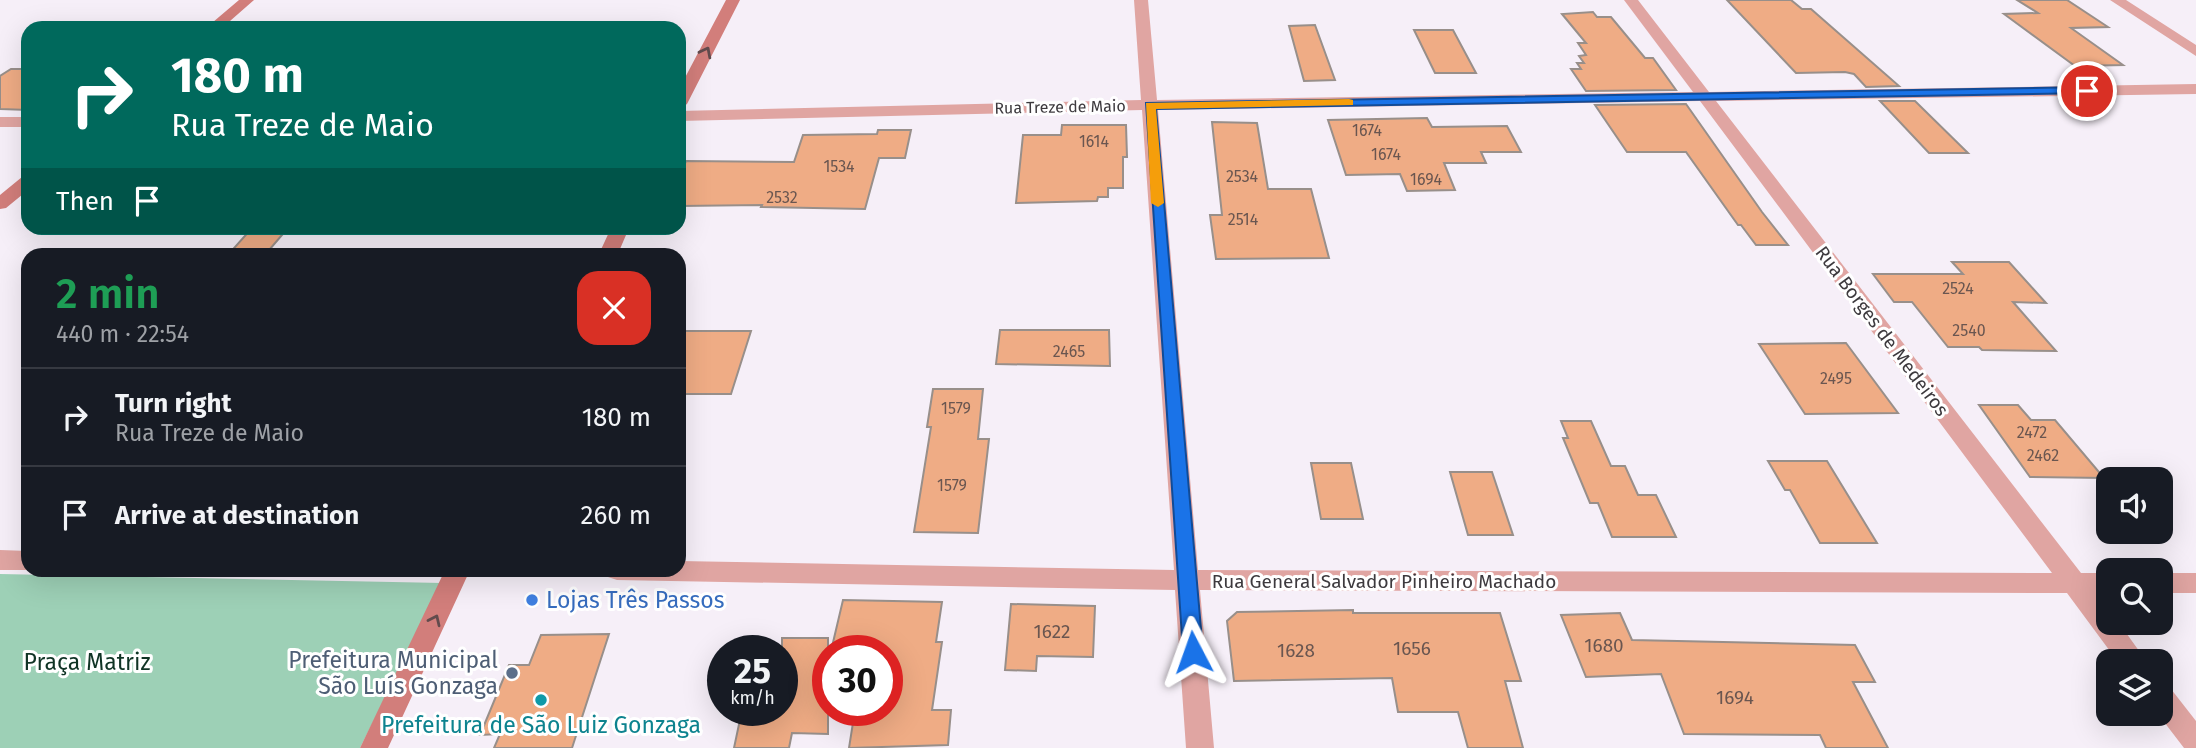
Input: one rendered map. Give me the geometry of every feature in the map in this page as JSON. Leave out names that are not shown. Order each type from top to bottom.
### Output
[{"type":"main road","points":[[222,21],[247,0]]},
{"type":"main road","points":[[686,91],[733,0]]},
{"type":"main road","points":[[0,204],[21,187]]},
{"type":"main road","points":[[374,748],[455,577]]},
{"type":"street","points":[[1141,0],[1200,748]]},
{"type":"street","name":"Rua Borges de Medeiros","points":[[1631,0],[2124,649]]},
{"type":"street","points":[[2117,0],[2196,52]]},
{"type":"street","name":"Rua Treze de Maio","points":[[686,116],[1150,105],[2196,89]]},
{"type":"street","points":[[0,122],[21,122]]},
{"type":"street","points":[[0,560],[21,561]]},
{"type":"street","name":"Rua General Salvador Pinheiro Machado","points":[[686,571],[1188,580],[2096,583]]},
{"type":"street","points":[[2173,583],[2196,583]]},
{"type":"street","points":[[2173,712],[2196,742]]},
{"type":"green space","name":"Praça Matriz","points":[[0,574],[21,574],[21,577],[443,583],[360,748],[0,748]]},
{"type":"building","points":[[1727,0],[1791,0],[1802,9],[1811,9],[1899,86],[1866,87],[1854,74],[1845,72],[1796,73]]},
{"type":"building","points":[[2017,0],[2067,0],[2108,27],[2071,28],[2123,65],[2075,66],[2004,14],[2038,13]]},
{"type":"building","points":[[1593,12],[1597,17],[1611,17],[1645,58],[1653,58],[1676,90],[1586,91],[1571,69],[1581,69],[1577,63],[1584,63],[1579,56],[1586,55],[1578,43],[1586,43],[1562,14]]},
{"type":"building","points":[[1315,25],[1335,80],[1304,81],[1289,26]]},
{"type":"building","points":[[1414,30],[1453,30],[1476,73],[1435,73]]},
{"type":"building","points":[[11,69],[21,69],[21,110],[0,109],[0,76]]},
{"type":"building","points":[[1880,101],[1915,101],[1968,153],[1929,153]]},
{"type":"building","points":[[1686,104],[1788,245],[1756,245],[1741,225],[1738,225],[1686,152],[1627,152],[1595,105]]},
{"type":"building","points":[[1427,118],[1432,127],[1507,126],[1521,152],[1481,152],[1486,163],[1444,163],[1455,190],[1407,191],[1400,174],[1346,175],[1328,120]]},
{"type":"building","points":[[1212,122],[1257,123],[1268,189],[1311,189],[1329,258],[1216,259],[1210,215],[1222,215]]},
{"type":"building","points":[[1062,125],[1126,125],[1127,157],[1123,157],[1123,188],[1108,188],[1108,197],[1098,197],[1097,201],[1016,203],[1023,135],[1061,135]]},
{"type":"building","points":[[878,130],[911,130],[905,158],[879,158],[865,209],[761,207],[762,205],[686,206],[686,161],[794,162],[803,135],[877,134]]},
{"type":"building","points":[[246,235],[282,235],[271,248],[234,248]]},
{"type":"building","points":[[1952,262],[2009,262],[2046,303],[2013,302],[2056,351],[1948,347],[1912,302],[1894,302],[1873,274],[1963,274]]},
{"type":"building","points":[[1000,330],[1109,330],[1110,366],[996,364]]},
{"type":"building","points":[[686,331],[751,331],[731,394],[686,394]]},
{"type":"building","points":[[1846,343],[1898,413],[1805,414],[1759,344]]},
{"type":"building","points":[[933,389],[983,389],[978,439],[989,439],[978,533],[914,532],[931,427],[927,427]]},
{"type":"building","points":[[1979,405],[2018,405],[2031,420],[2055,420],[2096,469],[2096,478],[2030,477]]},
{"type":"building","points":[[1561,421],[1591,421],[1611,466],[1625,466],[1638,495],[1656,495],[1676,537],[1612,537],[1598,503],[1590,503],[1563,438],[1568,438]]},
{"type":"building","points":[[1768,461],[1827,461],[1877,543],[1820,543],[1790,490],[1785,490]]},
{"type":"building","points":[[1311,463],[1351,463],[1363,519],[1321,519]]},
{"type":"building","points":[[1450,472],[1492,472],[1513,535],[1468,535]]},
{"type":"building","points":[[843,600],[942,602],[936,642],[942,642],[932,710],[951,710],[948,745],[849,748],[852,726],[903,726],[903,635],[835,635]]},
{"type":"building","points":[[1011,604],[1095,606],[1093,657],[1037,656],[1036,671],[1005,670]]},
{"type":"building","points":[[1353,610],[1353,613],[1500,613],[1521,681],[1505,681],[1523,748],[1468,748],[1458,712],[1398,712],[1392,678],[1234,681],[1227,621],[1237,612]]},
{"type":"building","points":[[1620,613],[1632,640],[1855,645],[1875,682],[1853,682],[1888,748],[1826,748],[1820,735],[1684,734],[1661,674],[1586,677],[1561,615]]},
{"type":"building","name":"Prefeitura de São Luiz Gonzaga","points":[[609,634],[572,748],[494,748],[500,734],[480,735],[509,665],[529,665],[541,635]]},
{"type":"building","points":[[798,638],[812,638],[812,726],[828,726],[828,734],[792,733],[789,748],[734,748],[739,726],[798,726]]},
{"type":"slow traffic","points":[[1158,203],[1150,105],[1349,102]]},
{"type":"place","name":"Lojas Três Passos","points":[[532,600]]},
{"type":"place","name":"Prefeitura Municipal São Luís Gonzaga","points":[[512,673]]},
{"type":"place","name":"Prefeitura de São Luiz Gonzaga","points":[[541,700]]},
{"type":"route","points":[[1193,652],[1150,105],[2087,91]]}]
